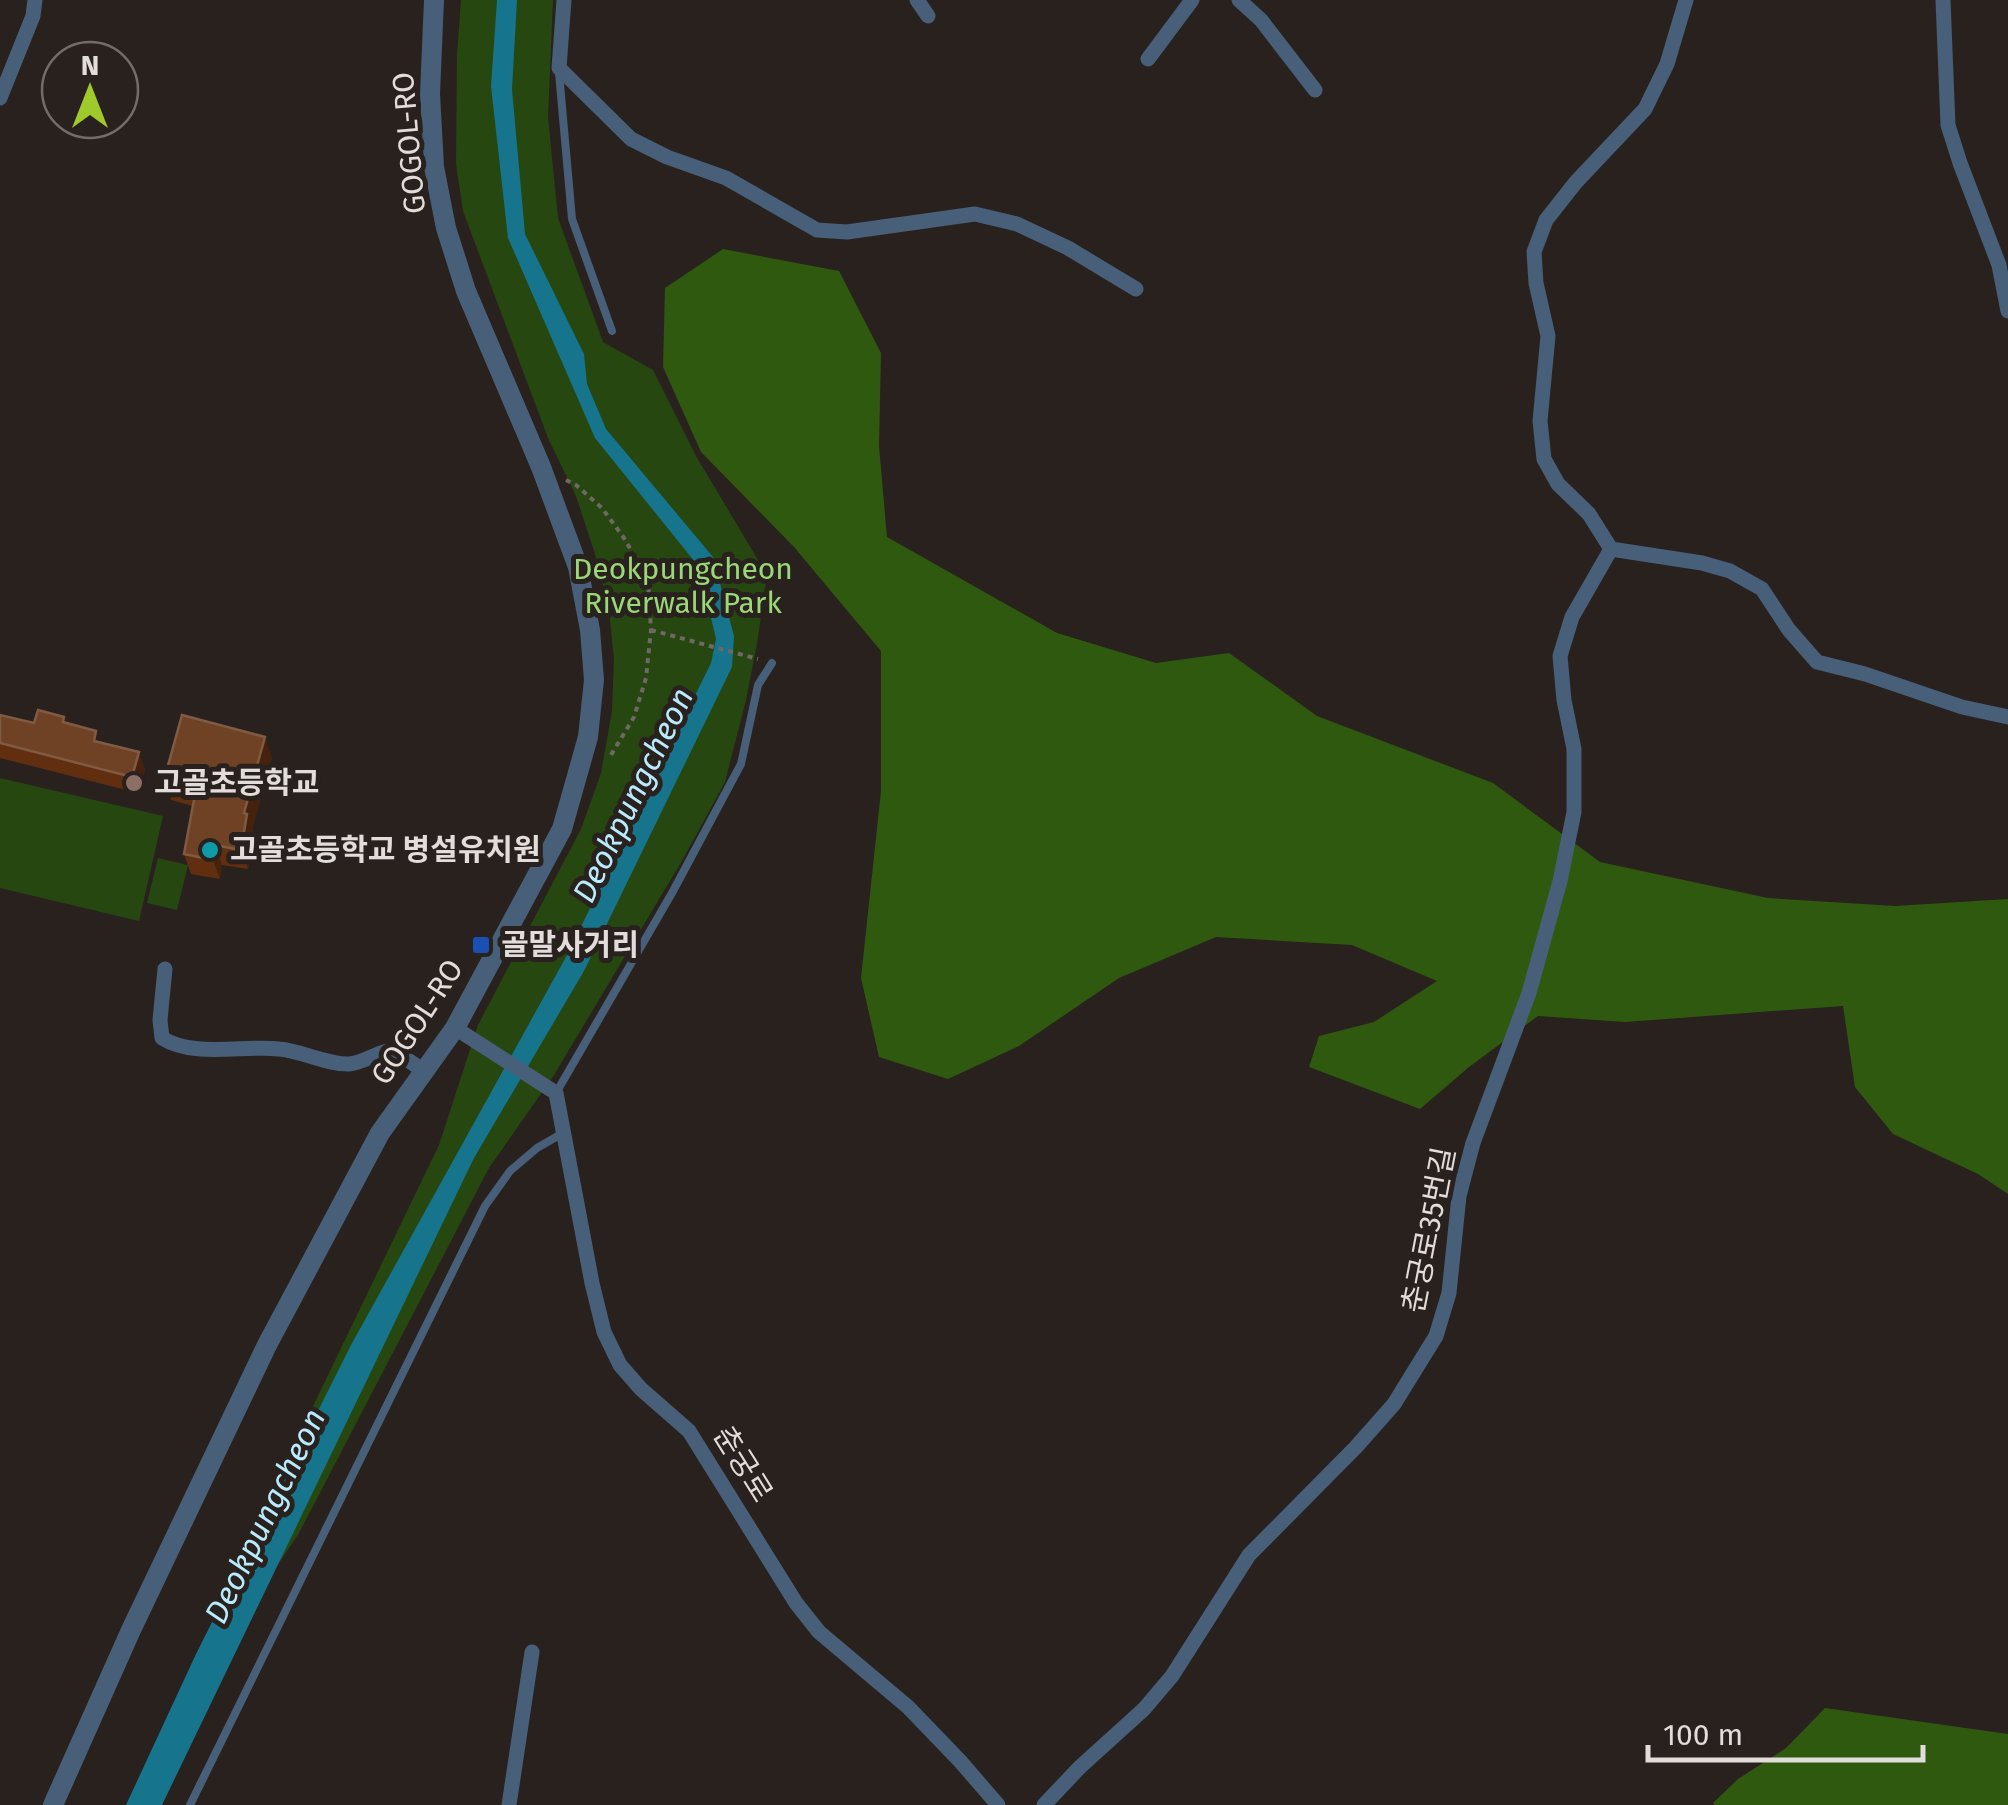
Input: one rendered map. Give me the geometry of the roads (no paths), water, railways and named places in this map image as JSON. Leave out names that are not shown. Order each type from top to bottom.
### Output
[{"type":"street","points":[[0,98],[33,16],[35,0]]},
{"type":"street","name":"GOGOL-RO","points":[[53,1805],[131,1630],[267,1345],[380,1132],[455,1028],[562,828],[588,737],[594,680],[590,630],[578,567],[466,291],[446,228],[434,168],[430,94],[434,0]]},
{"type":"street","points":[[564,0],[559,68],[631,139],[666,157],[726,178],[817,230],[847,232],[976,214],[1017,224],[1068,248],[1136,289]]},
{"type":"street","points":[[917,0],[928,16]]},
{"type":"street","points":[[1148,58],[1192,0]]},
{"type":"street","points":[[1239,0],[1261,20],[1316,90]]},
{"type":"street","points":[[1686,0],[1667,64],[1645,109],[1546,220],[1534,252],[1536,283],[1548,336],[1540,421],[1544,458],[1558,484],[1590,514],[1611,550],[1702,563],[1730,571],[1762,589],[1817,662],[1962,707],[2008,717]]},
{"type":"street","points":[[1943,0],[1948,125],[1999,265],[2008,310]]},
{"type":"street","name":"춘궁로35번길","points":[[1044,1805],[1144,1709],[1172,1676],[1250,1556],[1394,1404],[1436,1336],[1450,1293],[1459,1196],[1473,1143],[1529,994],[1574,812],[1574,749],[1560,656],[1572,617],[1611,550]]},
{"type":"street","points":[[165,969],[160,1020],[162,1038],[172,1044],[190,1049],[282,1049],[353,1064],[393,1050],[424,1071]]},
{"type":"street","points":[[455,1028],[556,1094]]},
{"type":"street","name":"춘궁로","points":[[556,1094],[592,1283],[604,1332],[620,1365],[689,1431],[818,1632],[908,1708],[998,1805]]},
{"type":"street","points":[[509,1805],[532,1652]]},
{"type":"lane","points":[[559,68],[572,218],[612,331]]},
{"type":"lane","points":[[556,1094],[672,894],[740,764],[758,684],[772,662]]},
{"type":"lane","points":[[190,1805],[485,1206],[510,1171],[536,1148],[563,1134]]},
{"type":"water","points":[[497,0],[517,0],[512,89],[525,234],[584,354],[587,384],[606,429],[713,557],[734,636],[732,667],[584,971],[474,1158],[162,1805],[126,1805],[196,1654],[351,1345],[566,957],[711,663],[716,639],[699,567],[595,438],[508,238],[491,86]]},
{"type":"place","name":"고골초등학교","points":[[134,783]]},
{"type":"place","name":"고골초등학교 병설유치원","points":[[210,850]]},
{"type":"place","name":"골말사거리","points":[[481,945]]},
{"type":"park label","name":"Deokpungcheon Riverwalk Park","points":[[683,586]]},
{"type":"water label","name":"Deokpungcheon","points":[[633,795]]},
{"type":"water label","name":"Deokpungcheon","points":[[265,1516]]}]
